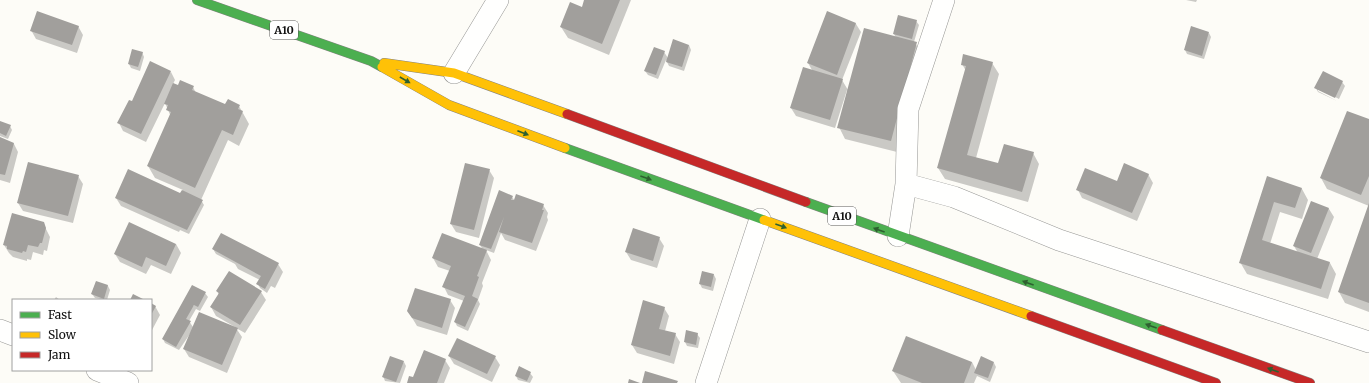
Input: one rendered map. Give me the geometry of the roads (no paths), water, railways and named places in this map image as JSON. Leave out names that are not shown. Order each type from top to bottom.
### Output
[{"type":"highway","name":"A10","points":[[197,0],[371,61],[449,105],[760,219],[1216,383]]},
{"type":"highway","name":"A10","points":[[371,61],[454,73],[898,236],[1310,383]]},
{"type":"street","points":[[454,73],[498,0]]},
{"type":"street","points":[[898,236],[906,184],[908,109],[944,0]]},
{"type":"street","points":[[906,184],[954,197],[1059,240],[1369,342]]},
{"type":"street","points":[[706,383],[760,219]]},
{"type":"street","points":[[0,330],[12,335]]},
{"type":"street","points":[[99,371],[128,383]]}]
